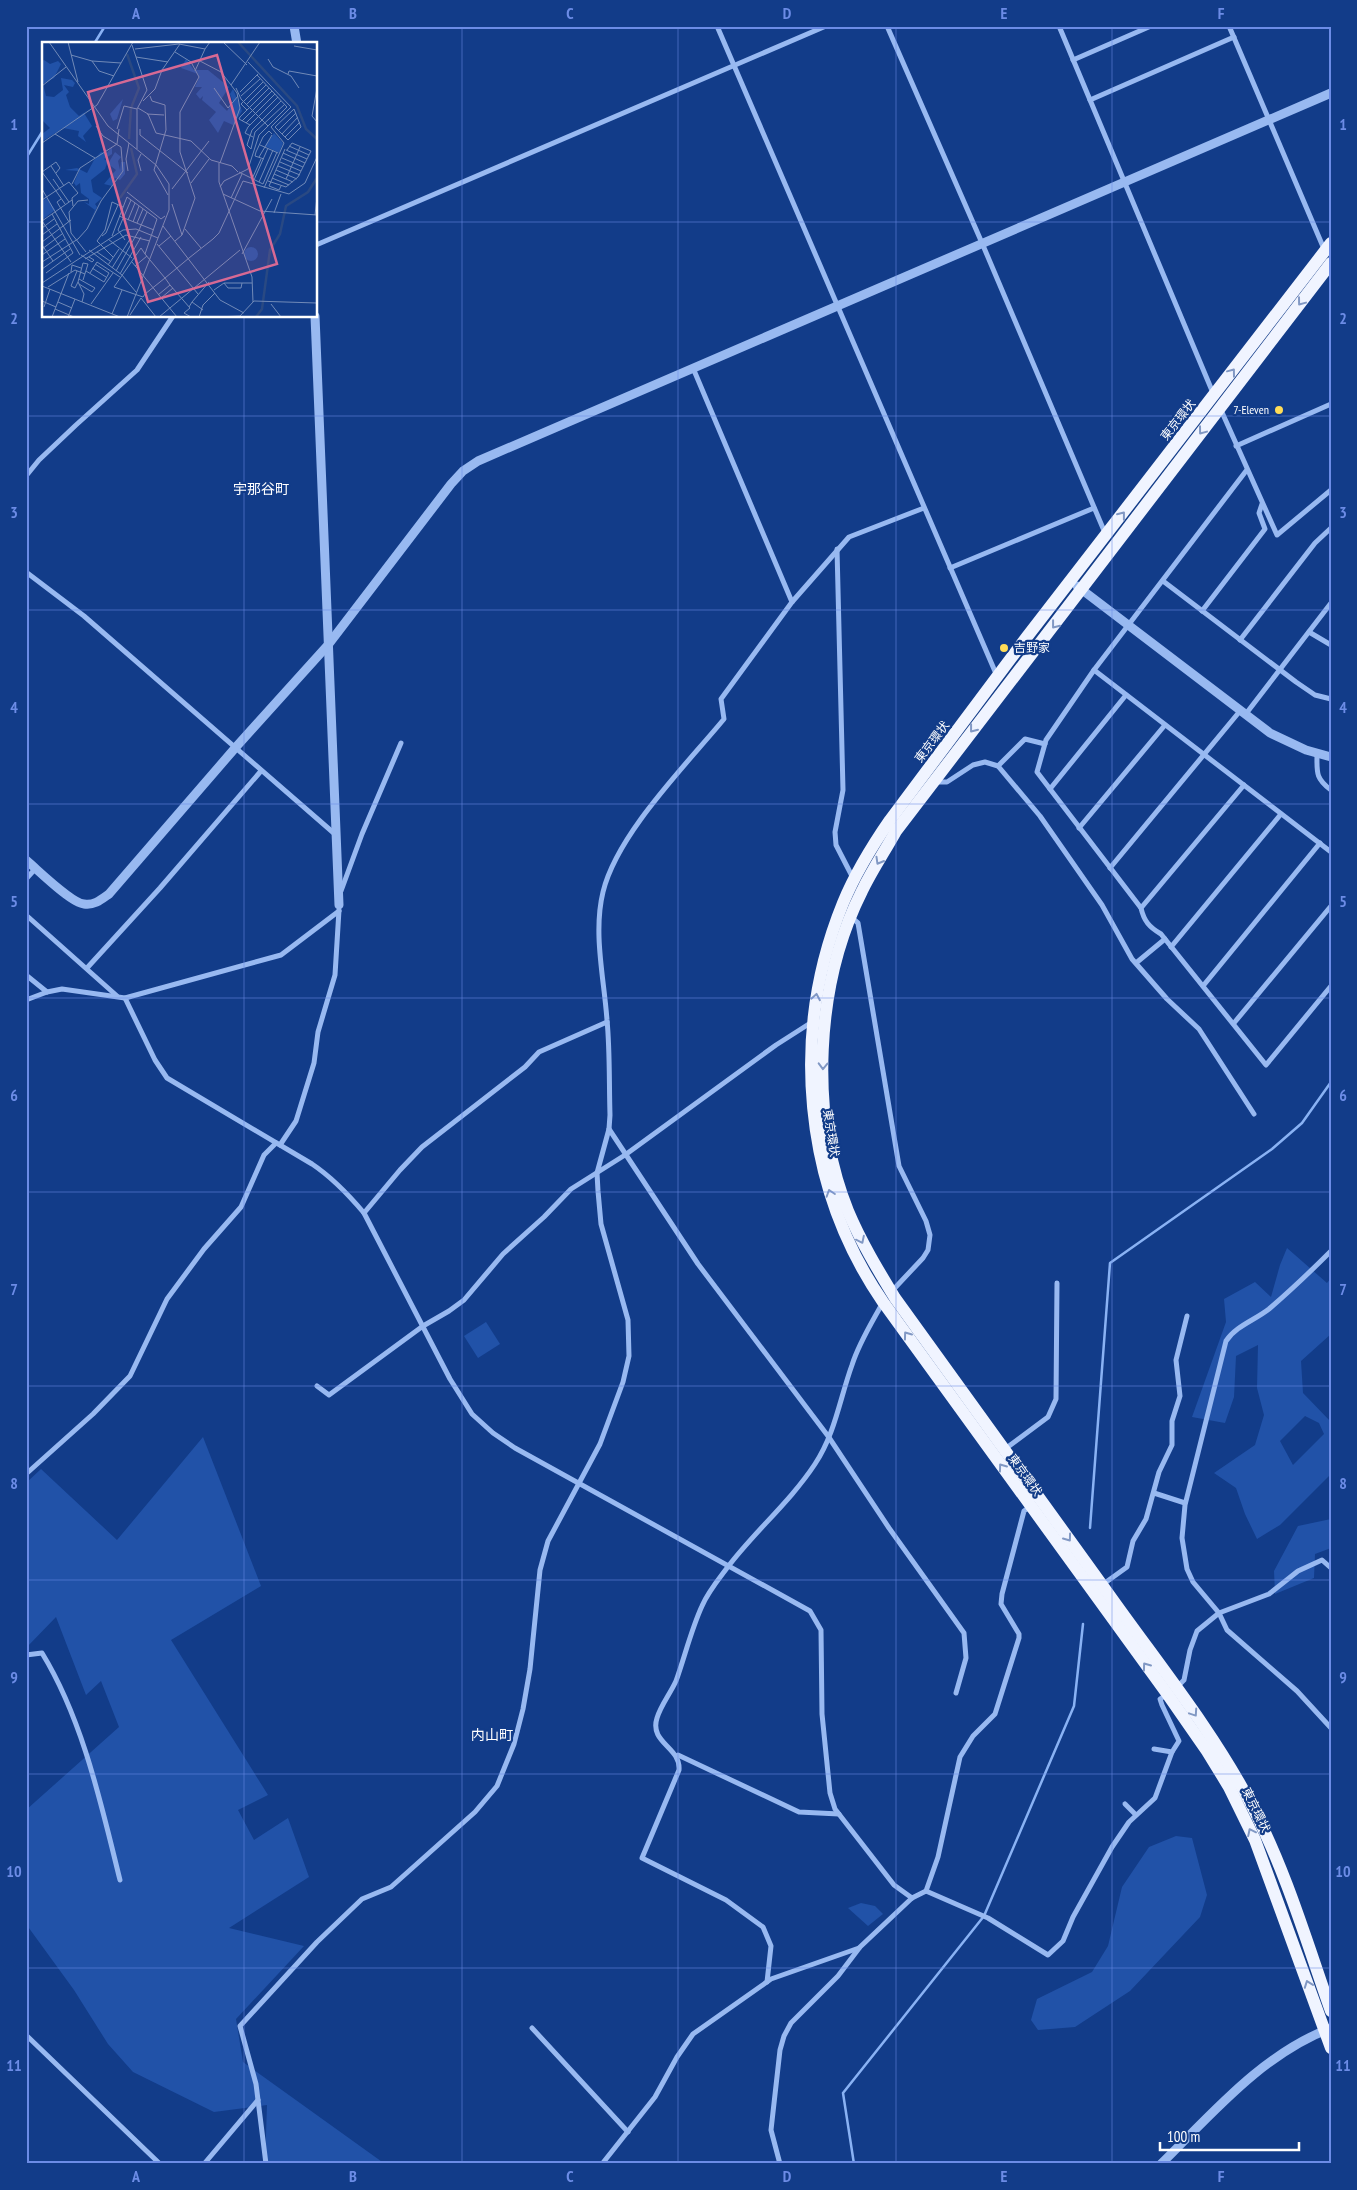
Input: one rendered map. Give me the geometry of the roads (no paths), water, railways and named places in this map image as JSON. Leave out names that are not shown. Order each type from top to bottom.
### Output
[{"type":"highway","name":"東京環状","points":[[1328,247],[1070,581],[871,848],[844,902],[826,954],[813,1021],[811,1082],[816,1131],[825,1178],[837,1215],[851,1247],[1172,1691],[1228,1764],[1253,1807],[1292,1900],[1331,2012]]},
{"type":"highway","name":"東京環状","points":[[1331,264],[896,831],[862,891],[851,916],[827,997],[823,1037],[823,1082],[826,1123],[835,1171],[848,1210],[887,1297],[1004,1450],[1035,1502],[1102,1585],[1172,1691],[1229,1787],[1255,1840],[1328,2029],[1331,2048]]},
{"type":"street","points":[[294,26],[297,42]]},
{"type":"street","points":[[717,26],[1003,691]]},
{"type":"street","points":[[318,244],[826,26]]},
{"type":"street","points":[[887,26],[982,243],[1106,536]]},
{"type":"street","points":[[1058,26],[1246,471],[1276,535],[1331,490]]},
{"type":"street","points":[[1073,60],[1151,26]]},
{"type":"street","points":[[1230,26],[1328,247],[1331,264]]},
{"type":"street","points":[[1090,100],[1234,38]]},
{"type":"street","points":[[26,860],[77,902],[91,904],[109,894],[236,747],[328,645],[451,484],[463,471],[478,461],[1331,93]]},
{"type":"street","points":[[26,476],[39,460],[137,370],[172,318]]},
{"type":"street","points":[[26,1474],[93,1414],[130,1376],[167,1299],[204,1249],[241,1207],[264,1155],[278,1144],[296,1121],[314,1063],[318,1032],[335,975],[339,904],[314,318]]},
{"type":"street","points":[[693,367],[792,602]]},
{"type":"street","points":[[1236,446],[1331,404]]},
{"type":"street","points":[[1246,471],[1094,670],[1044,744],[1037,772],[1141,908],[1144,919],[1150,928],[1160,934],[1172,947],[1266,1065],[1331,987]]},
{"type":"street","points":[[1202,610],[1265,529],[1259,513],[1262,504]]},
{"type":"street","points":[[266,2164],[256,2084],[240,2026],[317,1942],[348,1912],[362,1899],[391,1887],[475,1812],[497,1786],[514,1744],[523,1709],[530,1670],[540,1570],[548,1541],[600,1444],[623,1382],[628,1356],[628,1320],[601,1224],[597,1173],[609,1129],[607,1022],[599,941],[603,891],[612,868],[624,844],[642,817],[724,719],[721,699],[792,602],[837,549],[849,537],[924,508]]},
{"type":"street","points":[[950,568],[1094,508]]},
{"type":"street","points":[[1240,640],[1315,543],[1331,528]]},
{"type":"street","points":[[837,549],[843,790],[835,832],[836,845],[854,881]]},
{"type":"street","points":[[26,572],[84,616],[336,835]]},
{"type":"street","points":[[1070,581],[1270,733],[1306,750],[1331,757]]},
{"type":"street","points":[[1163,581],[1280,670],[1315,694],[1331,699]]},
{"type":"street","points":[[1110,868],[1204,755],[1280,670],[1331,603]]},
{"type":"street","points":[[1310,632],[1331,645]]},
{"type":"street","points":[[1094,670],[1331,852]]},
{"type":"street","points":[[1050,789],[1126,695]]},
{"type":"street","points":[[1080,828],[1165,725]]},
{"type":"street","points":[[998,766],[1025,739],[1044,744]]},
{"type":"street","points":[[26,1000],[47,992],[62,989],[125,998],[280,955],[339,904],[362,834],[401,743]]},
{"type":"street","points":[[1317,754],[1317,775],[1323,784],[1331,790]]},
{"type":"street","points":[[932,782],[947,782],[973,765],[984,762],[998,766],[1040,816],[1102,905],[1136,963],[1167,999],[1199,1029],[1254,1114]]},
{"type":"street","points":[[87,968],[160,888],[261,771]]},
{"type":"street","points":[[1141,908],[1244,785]]},
{"type":"street","points":[[1172,947],[1281,814]]},
{"type":"street","points":[[1203,986],[1320,843]]},
{"type":"street","points":[[26,879],[36,868]]},
{"type":"street","points":[[1234,1024],[1331,906]]},
{"type":"street","points":[[26,915],[118,996]]},
{"type":"street","points":[[766,1982],[771,1946],[764,1927],[726,1900],[642,1858],[679,1770],[680,1762],[677,1755],[659,1736],[656,1728],[657,1719],[676,1681],[702,1606],[728,1566],[805,1477],[829,1438],[861,1341],[887,1297],[928,1250],[930,1235],[926,1221],[899,1166],[858,922],[851,916]]},
{"type":"street","points":[[1136,963],[1165,939]]},
{"type":"street","points":[[26,975],[47,992]]},
{"type":"street","points":[[125,998],[155,1060],[167,1078],[332,1178],[348,1193],[364,1214],[450,1379],[472,1414],[493,1433],[515,1448],[579,1484],[810,1611],[818,1622],[822,1644],[822,1714],[830,1793],[835,1809],[894,1885],[912,1898]]},
{"type":"street","points":[[317,1386],[329,1395],[423,1326],[464,1300],[504,1254],[571,1189],[625,1155],[752,1065],[776,1045],[813,1021]]},
{"type":"street","points":[[364,1214],[400,1170],[422,1147],[525,1067],[539,1052],[607,1022]]},
{"type":"street","points":[[609,1129],[698,1264],[829,1438],[889,1528],[964,1633],[966,1658],[956,1693]]},
{"type":"street","points":[[1331,1250],[1306,1276],[1268,1309],[1231,1334],[1226,1341],[1185,1503],[1182,1538],[1187,1569],[1193,1582],[1219,1613],[1227,1630],[1238,1642],[1260,1658],[1298,1691],[1331,1728]]},
{"type":"street","points":[[1004,1450],[1048,1417],[1056,1399],[1057,1282]]},
{"type":"street","points":[[1102,1585],[1127,1567],[1133,1540],[1146,1519],[1159,1472],[1172,1445],[1172,1421],[1180,1396],[1176,1360],[1187,1316]]},
{"type":"street","points":[[1154,1493],[1185,1503]]},
{"type":"street","points":[[780,2164],[771,2130],[780,2050],[784,2036],[791,2023],[838,1976],[860,1947],[912,1898],[926,1891],[938,1857],[960,1757],[973,1736],[994,1714],[1019,1638],[1019,1634],[1001,1604],[1002,1594],[1024,1511],[1035,1502]]},
{"type":"street","points":[[926,1891],[981,1914],[1048,1955],[1063,1942],[1073,1917],[1112,1847],[1135,1814],[1155,1798],[1172,1752],[1180,1741],[1160,1699],[1184,1680],[1195,1634],[1219,1613],[1269,1594],[1298,1571],[1322,1560],[1331,1568]]},
{"type":"street","points":[[26,1655],[42,1653],[57,1677],[98,1790],[120,1880]]},
{"type":"street","points":[[1154,1749],[1172,1752]]},
{"type":"street","points":[[677,1755],[799,1812],[839,1814]]},
{"type":"street","points":[[1125,1804],[1135,1814]]},
{"type":"street","points":[[602,2164],[655,2097],[689,2039],[716,2017],[766,1982],[787,1972],[823,1962],[860,1947]]},
{"type":"street","points":[[532,2028],[628,2132]]},
{"type":"street","points":[[1161,2164],[1258,2071],[1297,2044],[1328,2029]]},
{"type":"street","points":[[26,2034],[160,2164]]},
{"type":"street","points":[[204,2164],[258,2100]]},
{"type":"waterway","points":[[95,42],[105,26]]},
{"type":"waterway","points":[[26,158],[42,132]]},
{"type":"waterway","points":[[1090,1528],[1110,1263],[1272,1149],[1302,1123],[1331,1082]]},
{"type":"waterway","points":[[854,2164],[843,2093],[984,1916],[1074,1706],[1083,1624]]},
{"type":"place","name":"7-Eleven","points":[[1279,410]]},
{"type":"place","name":"吉野家","points":[[1004,648]]},
{"type":"district","name":"宇那谷町","points":[[261,489]]},
{"type":"district","name":"内山町","points":[[492,1735]]}]
